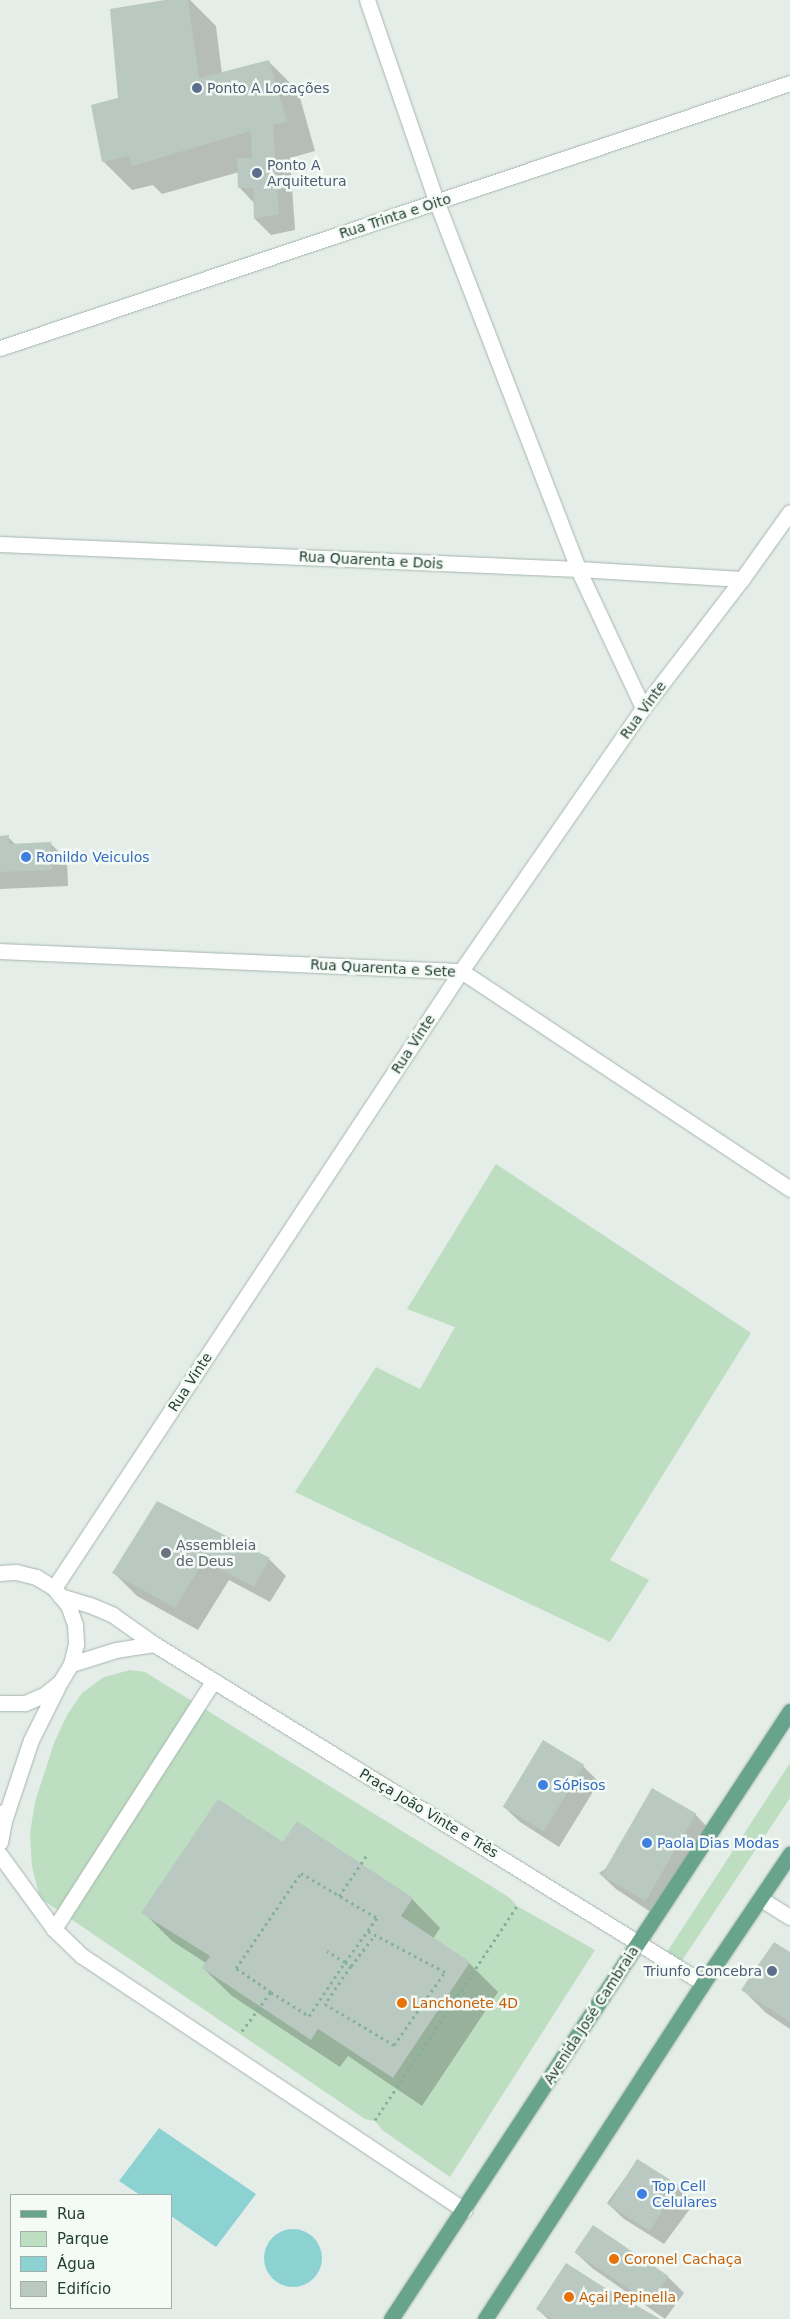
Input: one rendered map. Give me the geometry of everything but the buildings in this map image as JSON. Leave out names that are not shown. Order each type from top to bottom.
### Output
[{"type":"main road","name":"Avenida José Cambraia","points":[[391,2319],[790,1711]]},
{"type":"main road","points":[[485,2319],[703,1983],[790,1854]]},
{"type":"street","points":[[367,0],[437,203],[578,569],[643,708]]},
{"type":"street","name":"Rua Trinta e Oito","points":[[0,348],[437,203],[790,83]]},
{"type":"street","name":"Rua Vinte","points":[[57,1592],[461,971],[643,708],[742,579],[790,512]]},
{"type":"street","name":"Rua Quarenta e Dois","points":[[0,544],[578,569],[742,579]]},
{"type":"street","name":"Rua Quarenta e Sete","points":[[0,951],[461,971],[790,1189]]},
{"type":"street","name":"Praça João Vinte e Três","points":[[0,1573],[16,1572],[36,1577],[57,1592],[113,1615],[154,1644],[213,1681],[703,1983]]},
{"type":"street","points":[[0,1842],[2,1814],[31,1740],[71,1664],[76,1644],[75,1624],[68,1605],[57,1592]]},
{"type":"street","points":[[71,1664],[116,1650],[154,1644]]},
{"type":"street","points":[[54,1929],[213,1681]]},
{"type":"street","points":[[0,1703],[25,1703],[44,1695],[60,1682]]},
{"type":"street","points":[[0,1854],[54,1929],[82,1956],[464,2210]]},
{"type":"street","points":[[761,1899],[790,1917]]},
{"type":"path","points":[[339,1896],[367,1855]]},
{"type":"path","points":[[301,1873],[339,1896],[377,1918],[309,2016],[236,1968],[301,1873]]},
{"type":"path","points":[[374,2121],[517,1906]]},
{"type":"path","points":[[368,1931],[445,1972],[394,2046],[325,2004],[374,1935]]},
{"type":"path","points":[[327,1952],[352,1966]]},
{"type":"path","points":[[240,2034],[271,1992]]},
{"type":"green space","points":[[496,1164],[751,1333],[610,1560],[649,1580],[610,1642],[295,1492],[376,1367],[420,1389],[455,1327],[407,1309]]},
{"type":"green space","points":[[130,1670],[145,1672],[491,1886],[510,1898],[517,1906],[595,1950],[450,2177],[382,2130],[375,2121],[365,2119],[40,1898],[32,1867],[30,1833],[35,1802],[54,1743],[67,1715],[82,1693],[104,1677]]},
{"type":"green space","points":[[790,1763],[790,1798],[681,1962],[667,1952]]},
{"type":"water","points":[[159,2128],[256,2194],[216,2247],[172,2217],[172,2194],[138,2194],[119,2181]]},
{"type":"water","points":[[293,2229],[304,2231],[317,2242],[322,2258],[320,2269],[309,2282],[293,2287],[282,2285],[269,2274],[264,2258],[266,2247],[277,2234]]},
{"type":"place","name":"Ponto A Locações","points":[[197,88]]},
{"type":"place","name":"Ponto A Arquitetura","points":[[257,173]]},
{"type":"place","name":"Ronildo Veiculos","points":[[26,857]]},
{"type":"place","name":"Assembleia de Deus","points":[[166,1553]]},
{"type":"place","name":"SóPisos","points":[[543,1785]]},
{"type":"place","name":"Paola Dias Modas","points":[[647,1843]]},
{"type":"place","name":"Triunfo Concebra","points":[[772,1971]]},
{"type":"place","name":"Lanchonete 4D","points":[[402,2003]]},
{"type":"place","name":"Top Cell Celulares","points":[[642,2194]]},
{"type":"place","name":"Coronel Cachaça","points":[[614,2259]]},
{"type":"place","name":"Açai Pepinella","points":[[569,2297]]}]
